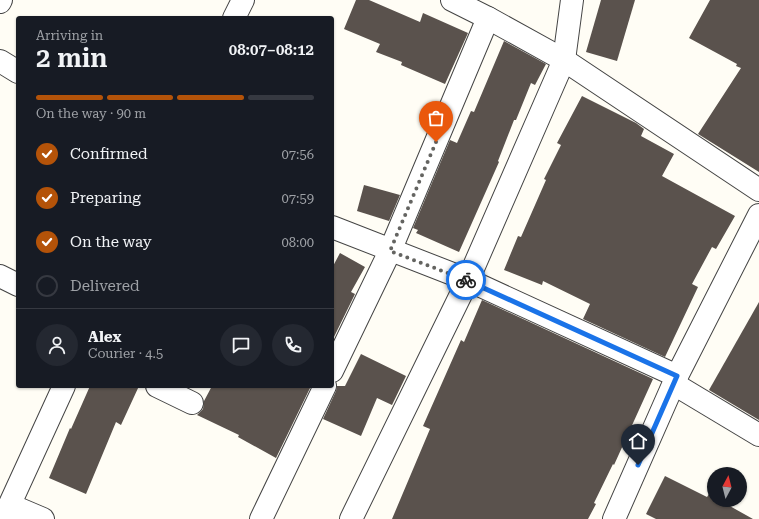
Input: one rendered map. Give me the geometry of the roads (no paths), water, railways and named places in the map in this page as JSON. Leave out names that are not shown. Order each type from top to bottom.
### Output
[{"type":"street","points":[[235,16],[243,0]]},
{"type":"street","points":[[452,0],[564,60],[759,190]]},
{"type":"street","points":[[351,519],[468,280],[564,60],[572,0]]},
{"type":"street","points":[[334,367],[390,251],[488,18]]},
{"type":"street","points":[[0,61],[16,71]]},
{"type":"street","points":[[614,519],[676,380],[759,215]]},
{"type":"street","points":[[334,228],[390,251],[468,280],[676,380],[759,435]]},
{"type":"street","points":[[0,276],[16,284]]},
{"type":"street","points":[[43,519],[7,512],[63,388]]},
{"type":"street","points":[[161,388],[192,403]]},
{"type":"street","points":[[261,519],[324,388]]}]
